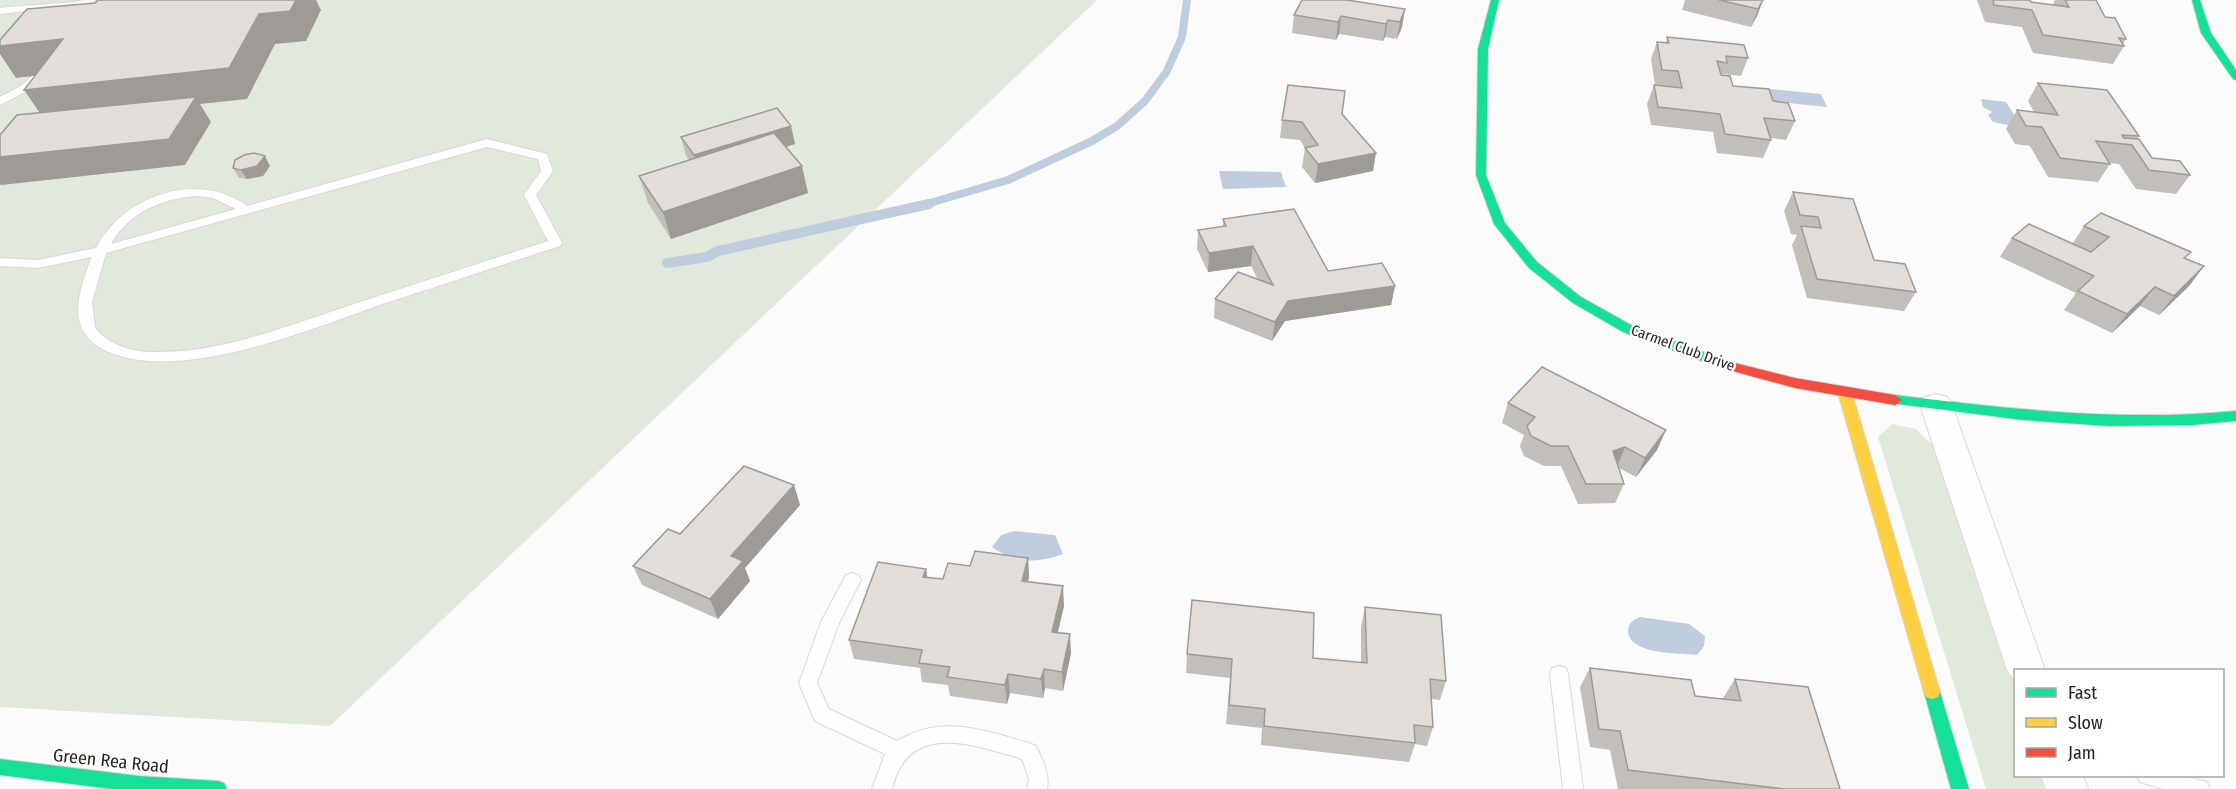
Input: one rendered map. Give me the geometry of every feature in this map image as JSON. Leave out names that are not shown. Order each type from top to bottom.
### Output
[{"type":"street","name":"Carmel Club Drive","points":[[1495,0],[1483,49],[1480,175],[1484,193],[1498,223],[1521,255],[1542,276],[1580,303],[1658,342],[1733,367],[1845,393],[2009,414],[2115,422],[2175,424],[2236,416]]},
{"type":"street","points":[[2196,0],[2206,33],[2236,77]]},
{"type":"street","points":[[1845,393],[1960,789]]},
{"type":"street","points":[[1936,405],[2026,669]]},
{"type":"street","name":"Green Rea Road","points":[[0,767],[139,784],[218,789]]},
{"type":"lane","points":[[0,11],[43,6],[84,8]]},
{"type":"lane","points":[[0,102],[25,88],[37,75]]},
{"type":"lane","points":[[0,262],[13,265],[47,264],[100,252],[488,143],[543,157],[547,171],[530,195],[555,243],[241,346],[152,358],[126,352],[102,342],[89,330],[85,302],[100,252],[117,225],[136,209],[185,193],[213,192],[234,199],[245,210]]},
{"type":"lane","points":[[852,580],[830,622],[808,683],[822,715],[901,752]]},
{"type":"lane","points":[[1559,674],[1572,789]]},
{"type":"lane","points":[[882,789],[891,762],[912,740],[940,732],[1029,752],[1039,779],[1037,789]]},
{"type":"lane","points":[[2151,777],[2200,789]]},
{"type":"shaded area","points":[[0,0],[1097,0],[330,726],[0,707]]},
{"type":"shaded area","points":[[1892,424],[1916,429],[1940,452],[2014,676],[2014,777],[2047,777],[2052,789],[1986,789],[1878,437]]},
{"type":"water","points":[[1760,88],[1821,94],[1827,107],[1767,101]]},
{"type":"water","points":[[1981,99],[2006,102],[2019,122],[2018,127],[1993,122],[1988,115],[1992,112],[1983,107]]},
{"type":"water","points":[[1219,171],[1281,172],[1286,187],[1223,189]]},
{"type":"water","points":[[1014,531],[1055,535],[1063,554],[1044,559],[1026,560],[1009,556],[992,547],[1001,535]]},
{"type":"water","points":[[1640,617],[1689,624],[1705,636],[1704,646],[1697,655],[1656,651],[1637,645],[1631,639],[1628,628],[1631,622]]},
{"type":"building","points":[[98,0],[296,0],[290,11],[259,14],[229,68],[24,90],[63,39],[0,46],[0,40],[27,9],[95,3]]},
{"type":"building","points":[[1302,0],[1347,0],[1405,9],[1400,22],[1388,20],[1386,24],[1341,16],[1338,22],[1294,15]]},
{"type":"building","points":[[1719,0],[1763,0],[1758,9]]},
{"type":"building","points":[[1993,0],[2030,0],[2069,7],[2065,0],[2096,0],[2105,17],[2115,18],[2126,39],[2119,38],[2124,46],[2043,35],[2032,10],[1994,5]]},
{"type":"building","points":[[1667,37],[1744,45],[1748,58],[1726,56],[1727,63],[1717,61],[1721,75],[1730,76],[1733,86],[1769,89],[1773,101],[1788,103],[1795,121],[1764,118],[1771,140],[1725,134],[1720,114],[1658,107],[1654,85],[1682,88],[1678,71],[1662,70],[1657,42],[1669,43]]},
{"type":"building","points":[[2038,83],[2107,90],[2139,136],[2122,135],[2124,138],[2139,139],[2152,158],[2180,161],[2190,175],[2149,170],[2132,145],[2096,141],[2110,164],[2060,158],[2042,127],[2026,126],[2017,110],[2058,115]]},
{"type":"building","points":[[1288,85],[1345,91],[1342,114],[1376,153],[1318,164],[1305,148],[1318,145],[1302,122],[1282,120]]},
{"type":"building","points":[[196,97],[169,139],[0,157],[0,135],[17,115]]},
{"type":"building","points":[[777,108],[791,126],[694,155],[681,137]]},
{"type":"building","points":[[774,133],[802,166],[663,212],[639,176]]},
{"type":"building","points":[[254,153],[265,156],[257,166],[241,170],[233,168],[235,160]]},
{"type":"building","points":[[1793,192],[1853,199],[1874,260],[1905,264],[1916,292],[1817,279],[1801,226],[1821,228],[1818,217],[1800,215]]},
{"type":"building","points":[[1294,209],[1328,271],[1382,263],[1395,286],[1288,301],[1275,322],[1215,299],[1238,272],[1273,285],[1253,246],[1209,253],[1198,230],[1226,226],[1223,219]]},
{"type":"building","points":[[2101,213],[2191,252],[2184,258],[2204,266],[2174,296],[2155,287],[2127,314],[2078,291],[2094,276],[2012,238],[2029,224],[2091,252],[2109,237],[2084,226]]},
{"type":"building","points":[[1542,367],[1666,430],[1645,458],[1625,447],[1613,451],[1624,484],[1586,484],[1568,446],[1551,446],[1531,436],[1527,426],[1535,417],[1508,403]]},
{"type":"building","points":[[744,466],[794,485],[731,556],[743,561],[710,599],[633,566],[668,529],[680,534]]},
{"type":"building","points":[[975,551],[1028,558],[1022,581],[1063,586],[1052,632],[1070,634],[1062,672],[1044,669],[1041,679],[1008,674],[1005,685],[947,677],[950,667],[919,663],[922,650],[849,640],[878,562],[926,569],[923,577],[943,579],[948,563],[970,566]]},
{"type":"building","points":[[1192,600],[1314,613],[1313,658],[1367,663],[1365,607],[1441,615],[1446,681],[1430,679],[1433,727],[1414,725],[1415,743],[1264,726],[1265,709],[1229,705],[1232,659],[1187,654]]},
{"type":"building","points":[[1590,668],[1691,680],[1695,696],[1741,701],[1735,679],[1808,687],[1840,789],[1784,789],[1628,770],[1620,731],[1599,729]]},
{"type":"waterway","points":[[923,205],[1008,180],[1092,141],[1117,126],[1145,101],[1167,71],[1182,37],[1187,0]]},
{"type":"waterway","points":[[667,263],[707,257],[718,251],[929,204]]},
{"type":"traffic: fast","points":[[1495,0],[1483,49],[1481,175],[1500,224],[1533,265],[1577,300],[1628,329],[1723,364]]},
{"type":"traffic: fast","points":[[2196,0],[2206,33],[2236,77]]},
{"type":"traffic: fast","points":[[1895,400],[2065,419],[2151,422],[2236,416]]},
{"type":"traffic: fast","points":[[1932,692],[1960,789]]},
{"type":"traffic: fast","points":[[0,767],[139,784],[218,789]]},
{"type":"traffic: slow","points":[[1845,393],[1932,692]]},
{"type":"traffic: jam","points":[[1723,364],[1795,383],[1895,400]]}]
